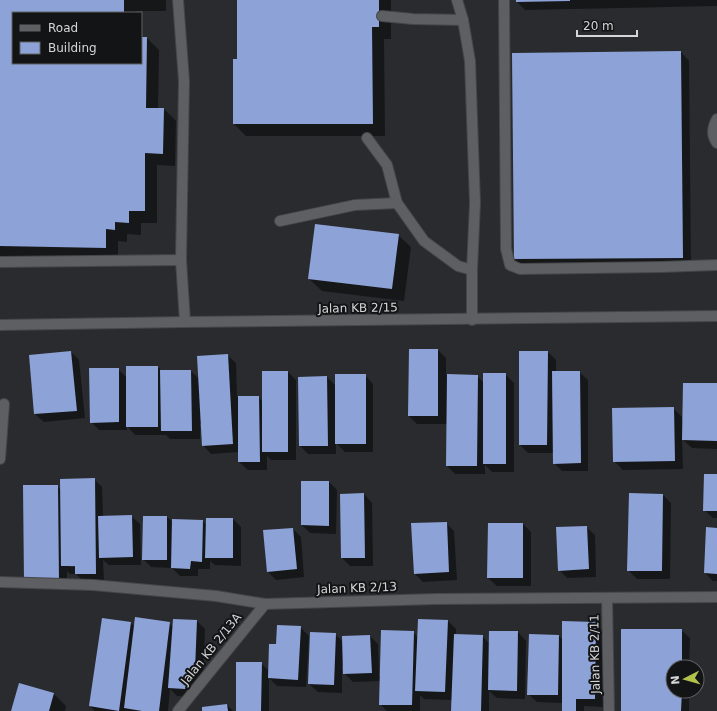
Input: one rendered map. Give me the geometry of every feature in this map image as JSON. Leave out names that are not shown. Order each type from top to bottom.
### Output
[{"type":"street","points":[[178,0],[184,81],[181,260],[185,322]]},
{"type":"street","points":[[457,0],[463,20],[470,62],[475,203],[472,270],[472,320]]},
{"type":"street","points":[[504,0],[506,249],[510,265],[520,269],[717,265]]},
{"type":"street","points":[[382,16],[413,19],[463,20]]},
{"type":"street","points":[[717,118],[713,128],[717,143]]},
{"type":"street","points":[[367,138],[387,165],[397,203],[424,241],[458,266],[472,270]]},
{"type":"street","points":[[280,221],[355,205],[397,203]]},
{"type":"street","points":[[0,262],[181,260]]},
{"type":"street","name":"Jalan KB 2/15","points":[[0,325],[717,316]]},
{"type":"street","points":[[0,460],[4,404]]},
{"type":"street","name":"Jalan KB 2/13","points":[[0,582],[93,585],[216,596],[265,604],[436,599],[717,597]]},
{"type":"street","name":"Jalan KB 2/11","points":[[607,598],[609,711]]},
{"type":"street","name":"Jalan KB 2/13A","points":[[178,711],[265,604]]},
{"type":"building","points":[[0,0],[124,0],[124,12],[12,12],[12,64],[142,64],[142,37],[147,37],[146,108],[164,108],[163,154],[145,153],[145,211],[129,211],[129,223],[115,222],[115,230],[106,229],[106,248],[0,246]]},
{"type":"building","points":[[237,0],[379,0],[379,27],[372,27],[373,124],[233,124],[233,59],[237,59]]},
{"type":"building","points":[[516,0],[570,0],[570,1],[516,2]]},
{"type":"building","points":[[681,51],[683,258],[514,259],[512,53]]},
{"type":"building","points":[[315,224],[399,234],[392,289],[308,279]]},
{"type":"building","points":[[409,349],[438,349],[438,416],[408,416]]},
{"type":"building","points":[[71,351],[77,411],[34,414],[29,355]]},
{"type":"building","points":[[519,351],[548,351],[547,445],[519,445]]},
{"type":"building","points":[[228,354],[233,444],[202,446],[197,356]]},
{"type":"building","points":[[126,366],[158,366],[158,427],[126,427]]},
{"type":"building","points":[[89,368],[119,368],[119,422],[90,423]]},
{"type":"building","points":[[160,370],[191,370],[192,431],[161,431]]},
{"type":"building","points":[[262,371],[288,371],[288,452],[262,452]]},
{"type":"building","points":[[552,371],[580,371],[581,463],[553,464]]},
{"type":"building","points":[[483,373],[506,373],[506,464],[483,464]]},
{"type":"building","points":[[335,374],[366,374],[366,444],[335,444]]},
{"type":"building","points":[[447,374],[478,375],[477,466],[446,466]]},
{"type":"building","points":[[327,376],[328,446],[299,446],[298,377]]},
{"type":"building","points":[[683,383],[717,383],[717,441],[682,440]]},
{"type":"building","points":[[238,396],[259,396],[260,462],[238,462]]},
{"type":"building","points":[[674,407],[675,461],[613,462],[612,408]]},
{"type":"building","points":[[704,474],[717,474],[717,511],[703,511]]},
{"type":"building","points":[[95,478],[96,574],[75,574],[75,566],[61,566],[60,479]]},
{"type":"building","points":[[301,481],[329,481],[329,526],[301,525]]},
{"type":"building","points":[[23,485],[58,485],[59,581],[24,581]]},
{"type":"building","points":[[364,493],[365,558],[341,558],[340,494]]},
{"type":"building","points":[[629,493],[663,494],[662,571],[627,571]]},
{"type":"building","points":[[132,515],[133,557],[99,558],[98,516]]},
{"type":"building","points":[[143,516],[167,516],[167,560],[142,560]]},
{"type":"building","points":[[206,518],[233,518],[233,558],[205,558]]},
{"type":"building","points":[[172,519],[203,520],[202,562],[191,561],[190,569],[171,568]]},
{"type":"building","points":[[447,522],[449,572],[414,574],[411,523]]},
{"type":"building","points":[[488,523],[523,523],[523,578],[487,578]]},
{"type":"building","points":[[587,526],[589,569],[558,571],[556,527]]},
{"type":"building","points":[[706,527],[717,528],[717,574],[704,573]]},
{"type":"building","points":[[293,528],[297,569],[267,572],[263,530]]},
{"type":"building","points":[[135,617],[170,622],[159,711],[142,711],[124,708]]},
{"type":"building","points":[[102,618],[131,622],[119,711],[89,706]]},
{"type":"building","points":[[173,619],[197,620],[195,670],[185,689],[168,688]]},
{"type":"building","points":[[418,619],[448,620],[445,692],[415,691]]},
{"type":"building","points":[[562,621],[596,622],[595,699],[576,699],[576,711],[562,711]]},
{"type":"building","points":[[277,625],[301,626],[298,680],[268,678],[269,644],[276,644]]},
{"type":"building","points":[[621,629],[682,629],[682,659],[665,659],[665,699],[682,699],[681,711],[621,711]]},
{"type":"building","points":[[381,630],[414,631],[412,705],[379,705]]},
{"type":"building","points":[[489,631],[518,631],[517,691],[488,690]]},
{"type":"building","points":[[310,632],[336,633],[334,685],[308,684]]},
{"type":"building","points":[[454,634],[483,635],[481,711],[451,711]]},
{"type":"building","points":[[529,634],[559,635],[558,695],[527,695]]},
{"type":"building","points":[[370,635],[372,673],[343,674],[342,636]]},
{"type":"building","points":[[236,662],[262,662],[261,711],[236,711]]},
{"type":"building","points":[[19,683],[54,693],[49,711],[11,711]]},
{"type":"building","points":[[227,704],[228,711],[202,711],[202,707]]}]
